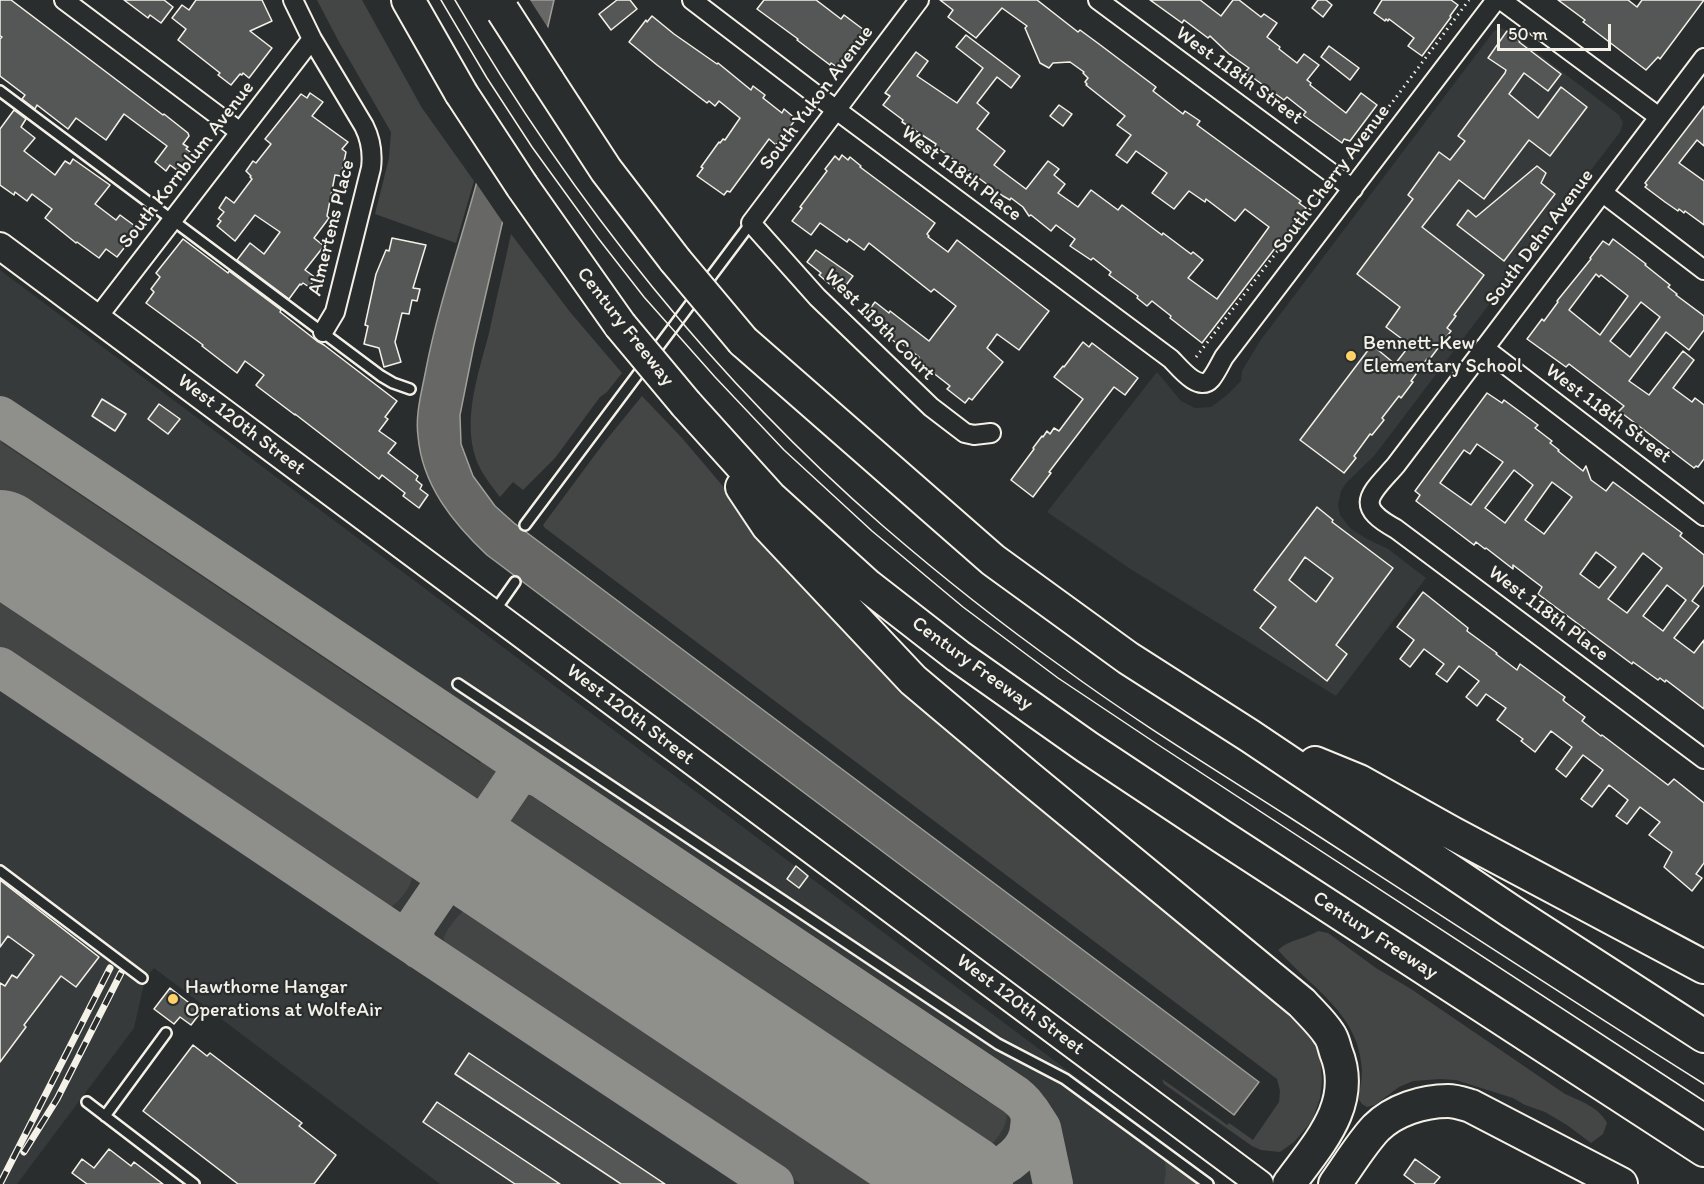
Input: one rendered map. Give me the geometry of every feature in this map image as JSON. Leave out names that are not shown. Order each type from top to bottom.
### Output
[{"type":"highway","name":"Century Freeway","points":[[408,0],[461,93],[522,186],[620,325],[686,404],[770,497],[868,586],[958,656],[1087,747],[1704,1150]]},
{"type":"highway","points":[[500,5],[606,170],[675,260],[743,341],[993,560],[1128,658],[1704,1036]]},
{"type":"highway","points":[[686,404],[768,526],[914,680],[1302,1003],[1330,1035],[1341,1064],[1341,1093],[1337,1108],[1333,1122],[1289,1184]]},
{"type":"highway","points":[[1250,736],[1359,781],[1704,967]]},
{"type":"highway","points":[[1335,1184],[1376,1129],[1396,1113],[1429,1103],[1450,1101],[1471,1106],[1621,1184]]},
{"type":"main road","name":"West 120th Street","points":[[0,246],[1260,1184]]},
{"type":"street","points":[[64,0],[240,132]]},
{"type":"street","name":"Almertens Place","points":[[293,0],[312,39],[364,126],[369,136],[373,156],[334,312],[322,332]]},
{"type":"street","name":"West 118th Place","points":[[692,0],[1171,359],[1194,381],[1204,383]]},
{"type":"street","name":"South Yukon Avenue","points":[[751,223],[919,0]]},
{"type":"street","name":"West 118th Street","points":[[1098,0],[1353,189]]},
{"type":"street","points":[[1498,0],[1659,117]]},
{"type":"street","name":"South Cherry Avenue","points":[[1204,383],[1210,380],[1224,357],[1498,0]]},
{"type":"street","name":"South Kornblum Avenue","points":[[98,318],[312,39]]},
{"type":"street","name":"South Dehn Avenue","points":[[1369,502],[1371,493],[1396,465],[1704,58]]},
{"type":"street","points":[[1603,193],[1704,270]]},
{"type":"street","name":"West 119th Court","points":[[751,223],[818,297],[931,407],[965,433],[974,435],[991,433]]},
{"type":"street","name":"West 118th Street","points":[[1484,348],[1704,516]]},
{"type":"street","name":"West 118th Place","points":[[1369,502],[1372,512],[1381,520],[1704,759]]},
{"type":"lane","points":[[0,91],[381,376],[410,389]]},
{"type":"lane","points":[[525,525],[751,223]]},
{"type":"lane","points":[[493,613],[515,582]]},
{"type":"lane","points":[[458,684],[998,1044],[1065,1079],[1208,1184]]},
{"type":"lane","points":[[0,870],[142,978]]},
{"type":"lane","points":[[105,1116],[166,1033]]},
{"type":"lane","points":[[87,1102],[194,1184]]},
{"type":"path","points":[[1347,162],[1469,0]]},
{"type":"path","points":[[1196,357],[1326,191]]},
{"type":"shaded area","points":[[317,0],[362,0],[422,108],[474,181],[456,243],[375,214],[389,158],[391,132]]},
{"type":"shaded area","points":[[519,0],[554,0],[474,345],[460,415],[461,444],[473,476],[495,506],[514,523],[1259,1082],[1234,1115],[487,555],[462,530],[441,502],[426,471],[421,454],[417,428],[419,403],[436,323],[488,139]]},
{"type":"shaded area","name":"Bennett-Kew Elementary School","points":[[1501,28],[1510,32],[1619,115],[1623,123],[1620,132],[1374,456],[1346,483],[1341,491],[1338,505],[1340,515],[1350,528],[1388,549],[1426,578],[1336,696],[1129,568],[1047,512],[1157,372],[1181,401],[1195,408],[1211,407],[1241,381],[1242,371],[1260,341],[1494,31]]},
{"type":"shaded area","points":[[511,234],[570,312],[622,373],[600,397],[555,458],[523,490],[513,482],[500,497],[483,474],[476,459],[472,443],[471,411]]},
{"type":"shaded area","points":[[0,270],[1219,1184],[440,1184],[154,968],[145,979],[134,1028],[17,1184],[0,1184]]},
{"type":"shaded area","points":[[642,396],[682,438],[794,570],[1259,986],[1307,1034],[1320,1054],[1322,1080],[1320,1098],[1312,1121],[1294,1142],[1280,1152],[1261,1150],[1252,1146],[1164,1084],[1162,1079],[1227,1125],[1229,1123],[1253,1140],[1279,1102],[1280,1091],[1277,1079],[545,528],[543,525]]},
{"type":"shaded area","points":[[0,436],[2,443],[480,763],[484,758],[494,769],[496,777],[482,804],[465,811],[462,808],[465,802],[0,490]]},
{"type":"shaded area","points":[[0,594],[405,865],[412,873],[406,892],[391,907],[379,904],[0,650]]},
{"type":"shaded area","points":[[528,793],[546,799],[543,804],[988,1102],[992,1098],[1004,1107],[1007,1115],[996,1139],[989,1147],[977,1152],[962,1144],[966,1137],[514,834],[508,842],[500,830],[503,816],[511,806]]},
{"type":"shaded area","points":[[465,910],[479,914],[883,1184],[801,1184],[447,948],[445,935]]},
{"type":"shaded area","points":[[1318,931],[1328,933],[1376,968],[1411,989],[1565,1094],[1594,1109],[1604,1117],[1607,1123],[1603,1134],[1591,1143],[1545,1112],[1513,1098],[1456,1080],[1413,1081],[1399,1087],[1375,1105],[1367,1107],[1362,1104],[1358,1098],[1362,1070],[1359,1050],[1352,1033],[1332,1003],[1278,950]]},
{"type":"shaded area","points":[[1164,1157],[1200,1184],[1164,1184],[1166,1171]]},
{"type":"pier","points":[[516,0],[530,0],[550,31],[506,227],[474,180]]},
{"type":"building","points":[[0,0],[11,0],[188,133],[189,136],[183,144],[196,156],[184,172],[170,165],[166,171],[155,162],[167,146],[124,114],[106,140],[76,118],[68,129],[37,105],[35,109],[22,99],[25,95],[0,76],[0,39],[2,37],[0,36]]},
{"type":"building","points":[[124,0],[164,0],[173,7],[161,23],[150,15],[148,18]]},
{"type":"building","points":[[196,0],[262,0],[272,21],[250,31],[272,48],[249,78],[243,73],[240,74],[231,85],[218,75],[220,73],[178,40],[186,29],[172,18],[182,5],[189,10]]},
{"type":"building","points":[[617,0],[630,0],[637,9],[611,30],[599,14]]},
{"type":"building","points":[[764,0],[816,0],[841,19],[844,15],[864,30],[837,67],[831,63],[830,65],[757,9]]},
{"type":"building","points":[[940,0],[1037,0],[1156,87],[1153,91],[1183,114],[1185,111],[1200,121],[1197,125],[1301,201],[1299,203],[1306,208],[1202,343],[1152,301],[1147,306],[1137,298],[1138,296],[1109,275],[1111,272],[1093,258],[1091,260],[1070,246],[1075,239],[1056,225],[1051,231],[1031,215],[1029,216],[1023,207],[1011,198],[1010,200],[1003,196],[935,146],[936,144],[902,122],[903,120],[883,105],[890,96],[885,93],[916,52],[928,61],[917,76],[957,103],[983,68],[956,47],[966,35],[1020,76],[1011,88],[997,77],[977,103],[989,113],[977,129],[1005,151],[994,165],[1026,189],[1048,161],[1059,169],[1054,175],[1065,184],[1058,193],[1078,207],[1091,190],[1118,210],[1122,205],[1162,235],[1163,233],[1203,260],[1188,278],[1217,299],[1269,227],[1245,209],[1235,221],[1206,199],[1205,202],[1189,191],[1174,209],[1152,193],[1167,173],[1136,151],[1127,163],[1116,155],[1131,135],[1117,125],[1125,116],[1086,85],[1088,78],[1084,72],[1070,62],[1053,63],[1049,68],[1040,63],[1025,28],[1027,26],[1002,8],[976,38],[948,17],[953,10]]},
{"type":"building","points":[[1150,0],[1200,0],[1221,16],[1233,0],[1239,0],[1261,17],[1264,14],[1277,23],[1267,37],[1280,47],[1279,49],[1297,63],[1304,54],[1319,65],[1307,80],[1311,83],[1310,85],[1346,113],[1361,93],[1377,105],[1350,141],[1344,139],[1342,143],[1303,115],[1306,112],[1287,97],[1284,100],[1245,72],[1249,68],[1229,54],[1210,36],[1208,38],[1184,20],[1182,23]]},
{"type":"building","points":[[1318,0],[1326,0],[1332,5],[1323,17],[1312,8]]},
{"type":"building","points":[[1382,0],[1451,0],[1458,5],[1422,56],[1408,46],[1414,38],[1389,19],[1385,21],[1374,13]]},
{"type":"building","points":[[1558,0],[1628,0],[1637,7],[1642,0],[1704,0],[1660,59],[1658,57],[1646,70]]},
{"type":"building","points":[[652,16],[674,34],[718,63],[751,90],[753,86],[765,95],[763,98],[782,113],[784,109],[796,119],[776,145],[769,139],[730,192],[727,191],[724,195],[697,176],[719,142],[725,140],[740,118],[719,101],[715,106],[709,101],[707,103],[629,42],[646,20],[647,22]]},
{"type":"building","points":[[1507,31],[1561,74],[1548,91],[1524,73],[1509,94],[1538,118],[1561,87],[1587,107],[1550,156],[1529,140],[1484,199],[1459,180],[1422,227],[1484,275],[1454,315],[1456,316],[1447,328],[1451,331],[1429,360],[1427,359],[1401,398],[1399,396],[1382,418],[1384,420],[1372,435],[1370,434],[1344,473],[1300,440],[1372,345],[1395,364],[1410,345],[1386,327],[1400,307],[1357,274],[1413,199],[1408,195],[1439,152],[1450,160],[1465,141],[1458,136],[1505,73],[1506,70],[1488,58]]},
{"type":"building","points":[[1329,46],[1359,68],[1350,80],[1321,57]]},
{"type":"building","points":[[310,93],[323,102],[312,116],[348,142],[342,149],[346,152],[341,176],[335,175],[327,216],[329,218],[314,238],[324,246],[305,270],[316,278],[309,287],[303,283],[300,284],[289,299],[237,260],[250,243],[264,254],[280,232],[255,215],[235,241],[217,226],[221,221],[218,219],[224,212],[219,208],[226,197],[234,203],[252,179],[246,171],[253,161],[256,163],[271,144],[265,139],[301,94],[307,98]]},
{"type":"building","points":[[1059,105],[1072,114],[1063,126],[1050,116]]},
{"type":"building","points":[[1704,106],[1704,146],[1697,140],[1679,163],[1704,181],[1704,225],[1685,211],[1684,213],[1679,209],[1678,211],[1665,202],[1645,187],[1647,185],[1645,183]]},
{"type":"building","points":[[14,110],[26,119],[21,127],[35,138],[24,151],[55,175],[65,161],[70,164],[73,159],[110,185],[95,204],[116,220],[120,215],[139,229],[117,257],[106,249],[99,258],[45,218],[52,209],[32,194],[27,201],[0,185],[0,129]]},
{"type":"building","points":[[842,155],[848,160],[850,157],[935,223],[927,234],[928,237],[948,252],[957,240],[1049,311],[1019,350],[997,334],[987,348],[1003,362],[972,400],[969,398],[965,403],[947,389],[950,386],[927,368],[918,359],[919,357],[901,343],[899,345],[887,336],[888,334],[878,327],[880,325],[866,314],[875,302],[929,341],[956,306],[934,289],[931,292],[869,243],[864,250],[849,239],[847,242],[820,223],[811,235],[792,221],[827,171],[825,169],[835,156],[839,160]]},
{"type":"building","points":[[1537,166],[1546,173],[1541,183],[1555,194],[1504,261],[1457,225],[1468,210],[1476,217]]},
{"type":"building","points":[[392,238],[426,245],[413,288],[420,289],[417,301],[412,300],[409,314],[402,313],[395,342],[401,362],[384,367],[379,348],[364,344],[368,326],[365,325],[376,274],[386,250],[389,251]]},
{"type":"building","points":[[183,239],[281,310],[280,312],[397,401],[385,417],[388,419],[379,431],[396,443],[388,453],[418,476],[416,480],[422,485],[420,489],[428,495],[419,508],[403,496],[405,493],[382,475],[379,479],[258,387],[256,385],[264,375],[245,361],[237,373],[146,303],[154,292],[151,289],[160,277],[156,273]]},
{"type":"building","points":[[1613,239],[1646,264],[1670,285],[1668,287],[1676,295],[1704,316],[1704,330],[1689,350],[1666,332],[1629,381],[1649,395],[1683,351],[1694,360],[1673,388],[1692,402],[1695,398],[1704,405],[1704,459],[1698,467],[1694,468],[1619,411],[1624,406],[1569,364],[1566,367],[1527,339],[1542,319],[1544,321],[1603,241],[1609,245]],"holes":[[[1596,274],[1599,277],[1601,275],[1628,296],[1600,335],[1569,310]],[[1641,302],[1660,317],[1630,357],[1610,341]]]},
{"type":"building","points":[[816,250],[853,276],[840,293],[807,262]]},
{"type":"building","points":[[1083,342],[1089,347],[1092,343],[1138,378],[1125,395],[1114,387],[1049,472],[1051,473],[1033,497],[1011,480],[1042,436],[1047,431],[1050,434],[1054,428],[1059,431],[1083,399],[1054,377]]},
{"type":"building","points":[[1487,393],[1502,403],[1504,400],[1538,425],[1535,428],[1552,441],[1550,443],[1558,451],[1583,471],[1586,466],[1591,480],[1606,491],[1613,482],[1682,533],[1680,536],[1704,555],[1704,585],[1692,601],[1699,606],[1674,638],[1694,653],[1704,640],[1704,709],[1666,680],[1665,682],[1660,678],[1658,680],[1633,662],[1632,664],[1538,594],[1542,587],[1513,565],[1513,569],[1486,548],[1476,542],[1474,545],[1416,501],[1420,495],[1415,491]],"holes":[[[1477,444],[1503,462],[1471,505],[1440,483],[1464,450],[1470,454]],[[1514,470],[1533,485],[1505,523],[1485,508]],[[1552,482],[1572,497],[1544,534],[1525,520]],[[1596,552],[1616,567],[1599,588],[1580,574]],[[1643,553],[1662,568],[1627,613],[1608,599]],[[1667,585],[1686,600],[1663,631],[1643,616]]]},
{"type":"building","points":[[102,399],[126,414],[115,431],[92,416]]},
{"type":"building","points":[[159,404],[180,419],[168,434],[148,419]]},
{"type":"building","points":[[1317,507],[1333,520],[1332,522],[1393,568],[1336,645],[1347,654],[1327,681],[1260,628],[1276,607],[1254,590]],"holes":[[[1305,557],[1333,578],[1316,602],[1289,580]]]},
{"type":"building","points":[[1423,592],[1468,628],[1467,631],[1517,670],[1520,664],[1565,697],[1563,700],[1565,702],[1585,717],[1582,721],[1601,736],[1668,785],[1674,779],[1704,803],[1704,863],[1696,874],[1702,878],[1692,891],[1664,867],[1672,852],[1649,835],[1660,822],[1640,807],[1627,824],[1616,816],[1628,800],[1609,785],[1592,807],[1581,799],[1603,770],[1583,755],[1566,777],[1556,769],[1572,747],[1551,731],[1535,752],[1521,741],[1523,739],[1497,720],[1506,708],[1486,694],[1477,706],[1466,697],[1479,681],[1459,666],[1447,682],[1436,674],[1444,664],[1424,649],[1410,667],[1400,659],[1414,640],[1397,627]]},
{"type":"building","points":[[796,866],[808,876],[799,888],[787,879]]},
{"type":"building","points":[[0,880],[99,957],[76,987],[61,976],[24,1025],[26,1027],[0,1062],[0,983],[5,986],[12,975],[17,978],[34,955],[8,936],[0,947]]},
{"type":"building","name":"Hawthorne Hangar Operations at WolfeAir","points":[[170,988],[201,1012],[191,1025],[180,1017],[174,1024],[154,1009]]},
{"type":"building","points":[[193,1045],[207,1056],[210,1053],[302,1123],[299,1126],[336,1155],[314,1184],[238,1184],[143,1111]]},
{"type":"building","points":[[469,1053],[665,1184],[621,1184],[455,1074]]},
{"type":"building","points":[[437,1102],[560,1184],[515,1184],[423,1122]]},
{"type":"building","points":[[109,1149],[131,1166],[134,1162],[163,1184],[87,1184],[72,1173],[82,1159],[94,1168]]},
{"type":"building","points":[[1415,1159],[1440,1177],[1434,1184],[1416,1184],[1404,1175]]},
{"type":"taxiway","points":[[0,416],[1015,1095],[1027,1107],[1031,1118],[1029,1135],[1021,1150],[1000,1167],[984,1173],[961,1174],[939,1168],[956,1184]]},
{"type":"taxiway","points":[[0,667],[774,1184]]},
{"type":"taxiway","points":[[419,949],[413,935],[415,926],[513,782],[526,775],[541,778]]},
{"type":"taxiway","points":[[434,831],[444,846],[449,860],[448,874],[440,890]]},
{"type":"taxiway","points":[[446,881],[457,872],[469,868],[495,872]]},
{"type":"taxiway","points":[[1030,1111],[1041,1128],[1053,1184]]},
{"type":"runway","points":[[0,541],[962,1184]]},
{"type":"tram line","points":[[441,0],[487,78],[532,147],[644,297],[784,450],[872,531],[963,607],[1058,678],[1704,1101]]},
{"type":"tram line","points":[[455,0],[499,73],[546,144],[595,213],[648,281],[702,346],[760,409],[820,469],[883,526],[993,616],[1117,706],[1704,1084]]},
{"type":"railway","points":[[0,1184],[110,968]]},
{"type":"railway","points":[[24,1152],[57,1099],[121,973]]},
{"type":"place","name":"Bennett-Kew Elementary School","points":[[1351,356]]},
{"type":"place","name":"Hawthorne Hangar Operations at WolfeAir","points":[[173,999]]}]
